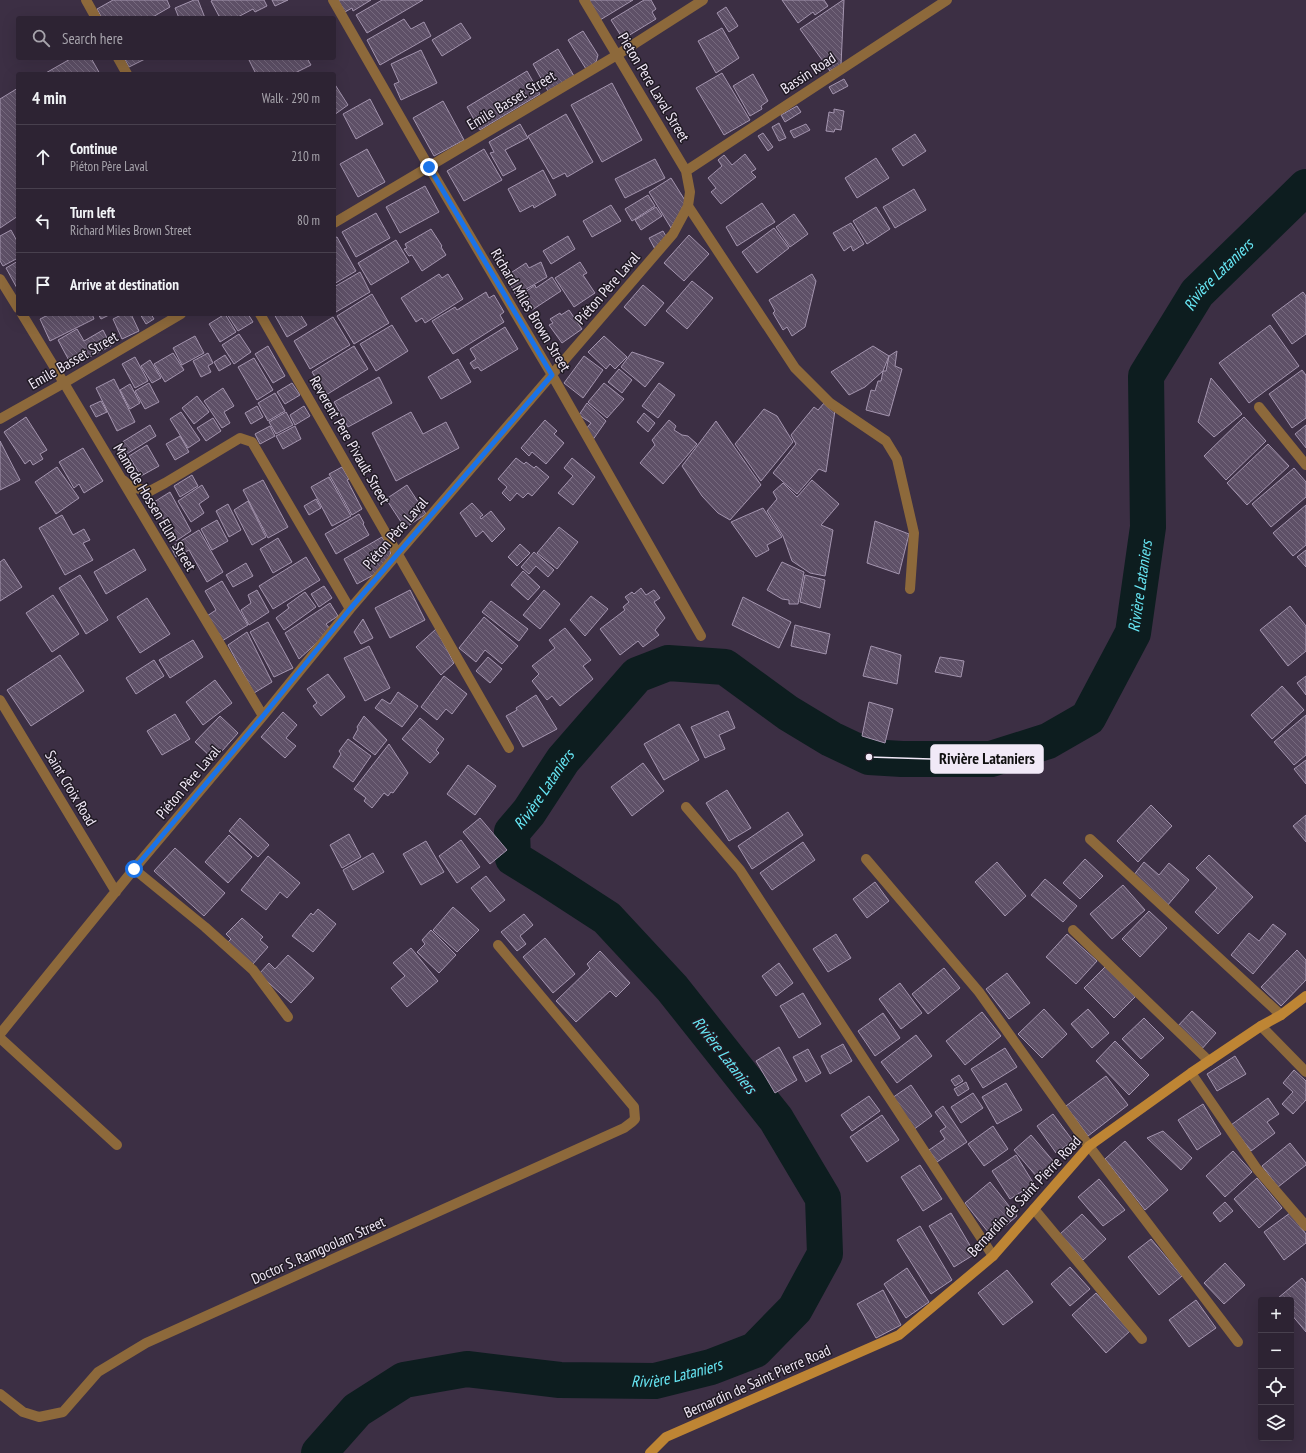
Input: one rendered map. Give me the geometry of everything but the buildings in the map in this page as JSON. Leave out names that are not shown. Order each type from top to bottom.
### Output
[{"type":"main road","name":"Bernardin de Saint Pierre Road","points":[[650,1453],[666,1437],[899,1335],[993,1256],[1089,1146],[1191,1073],[1261,1026],[1281,1015],[1306,996]]},
{"type":"street","points":[[86,0],[95,16]]},
{"type":"street","name":"Richard Miles Brown Street","points":[[333,0],[429,167],[552,375],[701,636]]},
{"type":"street","name":"Pieton Pere Laval Street","points":[[584,0],[686,171],[690,192]]},
{"type":"street","name":"Emile Basset Street","points":[[336,222],[617,55],[703,0]]},
{"type":"street","name":"Bassin Road","points":[[686,171],[947,0]]},
{"type":"street","points":[[119,60],[126,72]]},
{"type":"street","name":"Piéton Père Laval","points":[[116,892],[350,609],[673,234],[688,206],[690,192]]},
{"type":"street","points":[[688,206],[795,368],[830,402],[886,441],[897,459],[914,532],[910,589]]},
{"type":"street","points":[[0,279],[16,305]]},
{"type":"street","name":"Mamode Hossen Ellm Street","points":[[23,316],[263,716]]},
{"type":"street","name":"Emile Basset Street","points":[[0,419],[178,316]]},
{"type":"street","name":"Reverent Pere Pivault Street","points":[[261,316],[509,748]]},
{"type":"street","points":[[1259,407],[1306,465]]},
{"type":"street","points":[[120,478],[132,487],[150,491],[240,438],[252,442],[350,609]]},
{"type":"street","name":"Saint Croix Road","points":[[0,700],[116,892]]},
{"type":"street","points":[[686,807],[740,870],[993,1256]]},
{"type":"street","points":[[1090,839],[1281,1015]]},
{"type":"street","points":[[866,859],[979,992],[1089,1146],[1238,1342]]},
{"type":"street","points":[[134,869],[205,927],[253,970],[288,1017]]},
{"type":"street","points":[[0,1034],[116,892]]},
{"type":"street","points":[[1073,930],[1209,1061]]},
{"type":"street","name":"Doctor S. Ramgoolam Street","points":[[0,1394],[23,1412],[39,1417],[64,1412],[98,1372],[146,1344],[624,1128],[632,1122],[635,1119],[634,1108],[498,945]]},
{"type":"street","points":[[1261,1026],[1306,1072]]},
{"type":"street","points":[[0,1038],[118,1145]]},
{"type":"street","points":[[1191,1073],[1257,1169],[1306,1226]]},
{"type":"street","points":[[1034,1209],[1142,1339]]},
{"type":"waterway","name":"Rivière Lataniers","points":[[319,1453],[357,1410],[404,1380],[467,1369],[560,1380],[655,1381],[711,1367],[755,1350],[795,1309],[825,1254],[823,1198],[776,1119],[672,988],[607,918],[513,858],[512,832],[529,812],[563,760],[637,675],[668,663],[725,667],[788,713],[831,739],[869,757],[902,759],[991,759],[1048,741],[1088,718],[1133,633],[1148,527],[1146,376],[1197,293],[1306,187]]},
{"type":"place","name":"Rivière Lataniers","points":[[869,757]]},
{"type":"route","points":[[134,869],[263,716],[350,609],[552,375],[429,167]]}]
